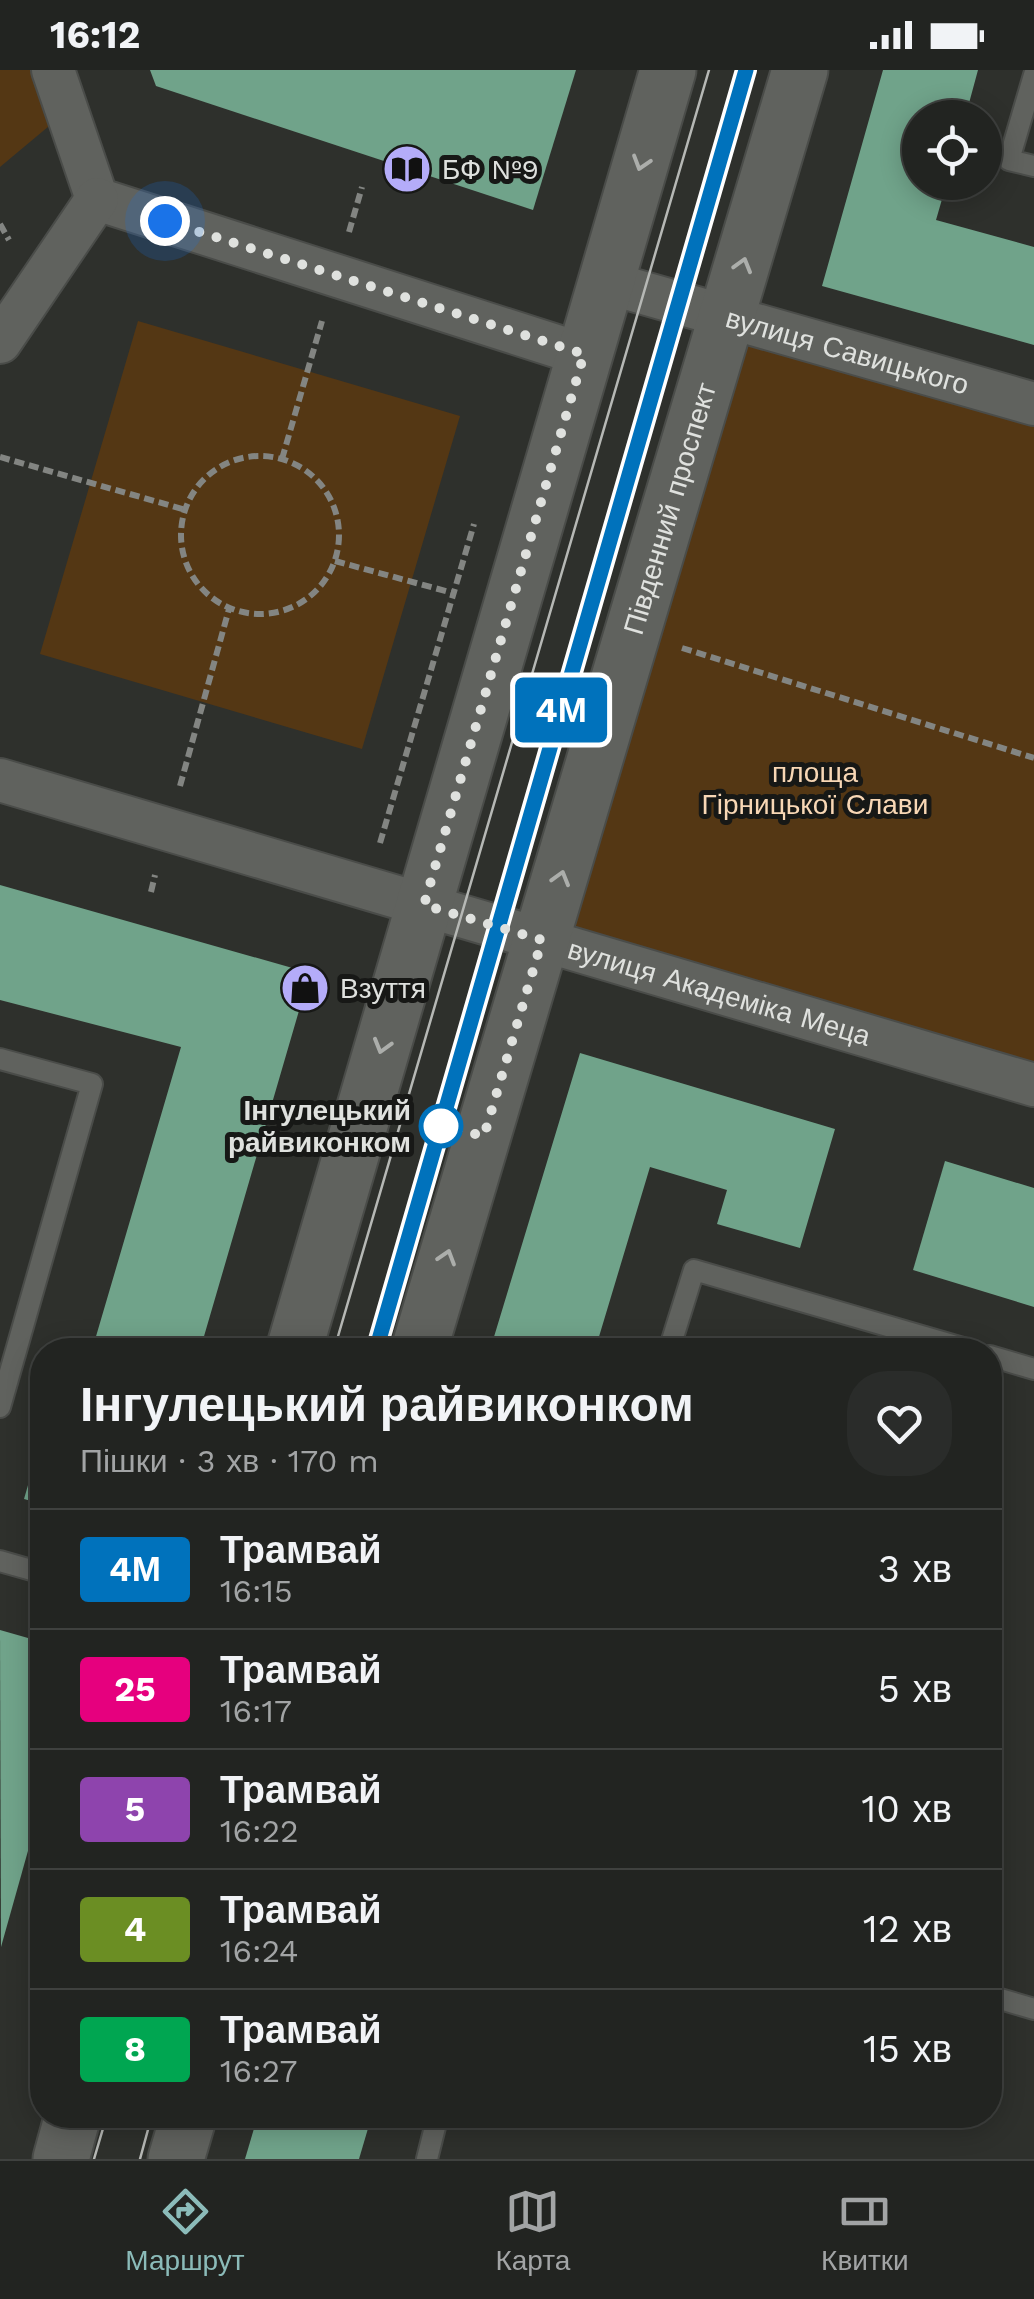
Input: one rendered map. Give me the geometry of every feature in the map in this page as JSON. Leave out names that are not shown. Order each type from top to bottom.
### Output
[{"type":"main road","points":[[298,1338],[668,70]]},
{"type":"main road","name":"Південний проспект","points":[[423,1338],[800,70]]},
{"type":"main road","points":[[60,2159],[69,2128]]},
{"type":"main road","points":[[176,2159],[185,2128]]},
{"type":"street","points":[[54,70],[97,200]]},
{"type":"street","points":[[0,342],[97,200]]},
{"type":"street","points":[[97,200],[584,354]]},
{"type":"street","name":"вулиця Савицького","points":[[605,282],[1034,404]]},
{"type":"street","name":"вулиця Академіка Меца","points":[[0,780],[1034,1085]]},
{"type":"lane","points":[[1034,75],[1009,160],[1034,166]]},
{"type":"lane","points":[[0,1059],[92,1084],[0,1407]]},
{"type":"lane","points":[[673,1338],[694,1270],[929,1338]]},
{"type":"lane","points":[[1002,1360],[1034,1369]]},
{"type":"lane","points":[[0,1562],[30,1571]]},
{"type":"lane","points":[[1002,2000],[1034,2009]]},
{"type":"lane","points":[[426,2159],[434,2128]]},
{"type":"path","points":[[282,458],[307,372]]},
{"type":"path","points":[[255,456],[282,458],[305,470],[324,488],[336,510],[340,536],[335,561],[323,584],[304,602],[280,612],[255,615],[230,609],[207,595],[190,574],[181,550],[181,522],[190,498],[206,476],[229,462],[255,456]]},
{"type":"path","points":[[0,457],[186,510]]},
{"type":"path","points":[[366,888],[475,520]]},
{"type":"path","points":[[335,561],[453,594]]},
{"type":"path","points":[[204,703],[230,609]]},
{"type":"path","points":[[633,633],[1034,758]]},
{"type":"green space","points":[[0,70],[53,70],[67,111],[0,167]]},
{"type":"green space","name":"площа Гірницької Слави","points":[[728,318],[1034,404],[1034,1085],[542,940]]},
{"type":"green space","points":[[138,321],[460,416],[362,749],[40,654]]},
{"type":"building","points":[[150,70],[576,70],[533,210],[156,86]]},
{"type":"building","points":[[883,70],[978,70],[970,100],[902,100],[902,200],[942,200],[936,220],[1034,247],[1034,345],[822,286]]},
{"type":"building","points":[[0,885],[310,973],[204,1338],[96,1338],[181,1047],[0,1000]]},
{"type":"building","points":[[580,1053],[835,1129],[800,1248],[717,1224],[727,1190],[650,1167],[599,1338],[494,1338]]},
{"type":"building","points":[[945,1161],[1034,1188],[1034,1307],[913,1270]]},
{"type":"building","points":[[30,1478],[30,1501],[24,1499]]},
{"type":"building","points":[[0,1630],[30,1639],[30,1844],[1,1947]]},
{"type":"building","points":[[254,2128],[368,2128],[359,2159],[245,2159]]},
{"type":"tram line","points":[[338,1338],[709,70]]},
{"type":"tram line","points":[[379,1338],[746,70]]},
{"type":"tram line","name":"4М","points":[[379,1338],[746,70]]},
{"type":"tram line","points":[[94,2159],[103,2128]]},
{"type":"tram line","points":[[140,2159],[148,2128]]},
{"type":"place","name":"БФ №9","points":[[407,169]]},
{"type":"place","name":"Взуття","points":[[305,988]]},
{"type":"place","name":"Інгулецький райвиконком","points":[[441,1126]]},
{"type":"route","points":[[165,221],[584,354],[424,905],[542,940],[484,1136],[441,1126]]}]
